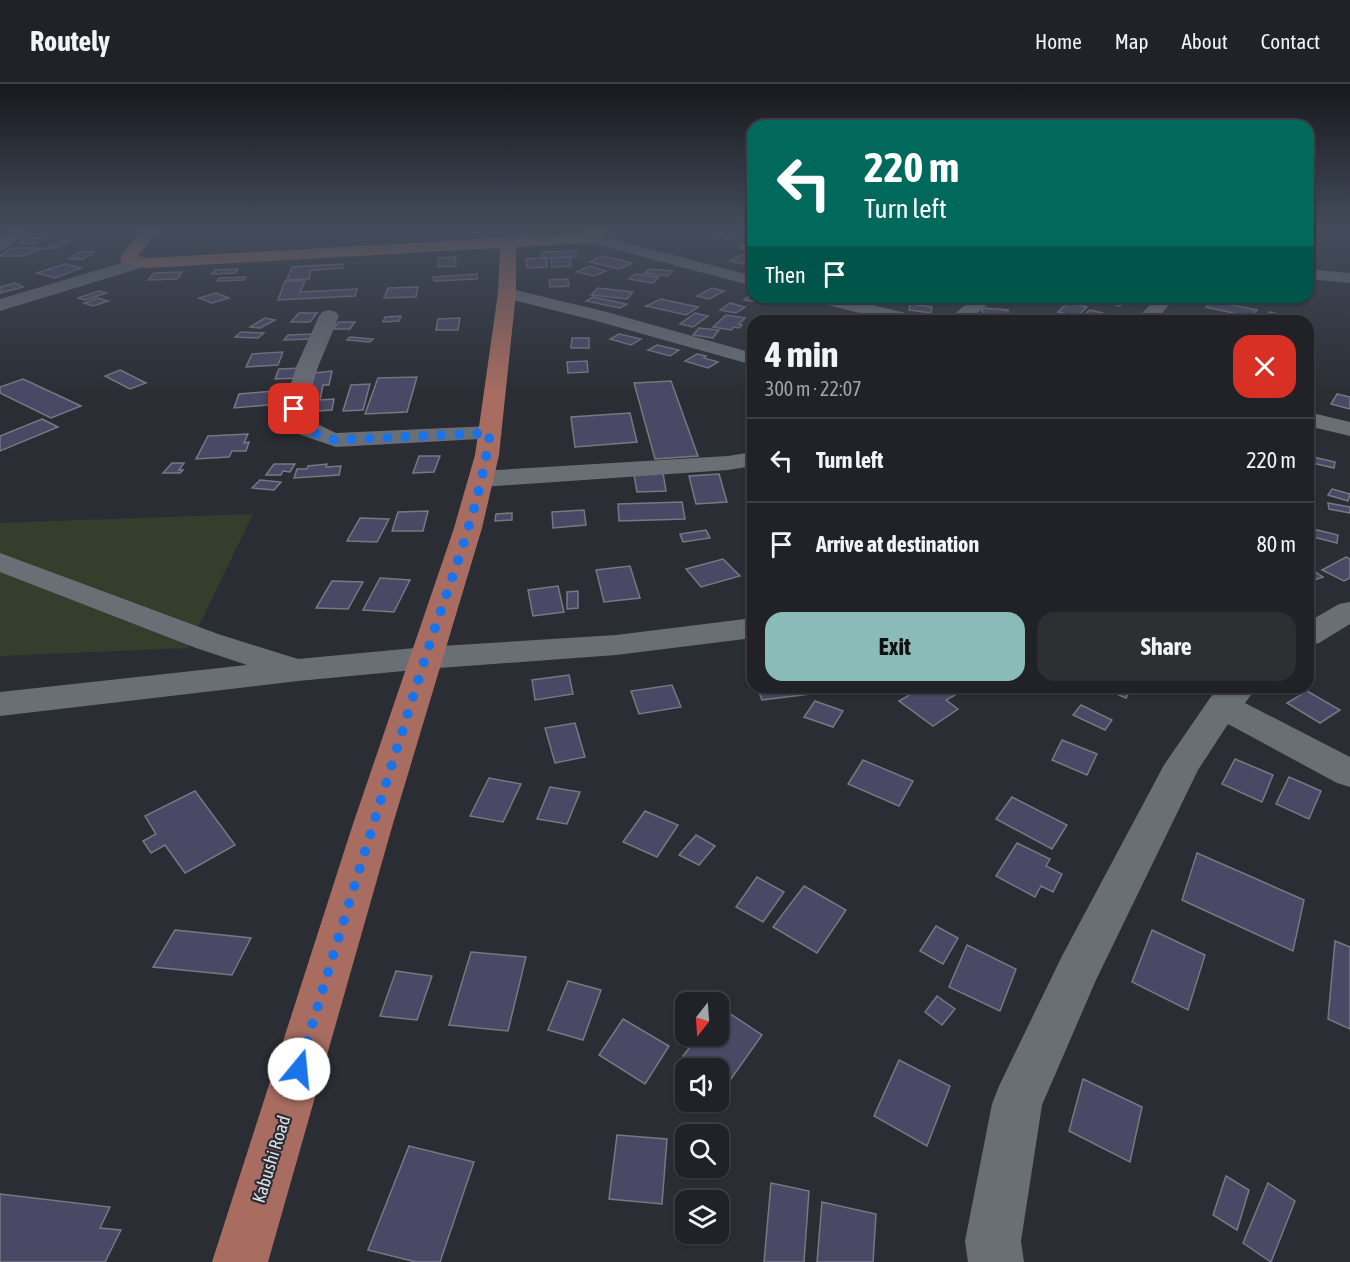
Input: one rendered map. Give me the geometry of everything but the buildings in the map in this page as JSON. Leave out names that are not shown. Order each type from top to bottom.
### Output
[{"type":"main road","name":"Kabushi Road","points":[[240,1262],[425,658],[468,528],[490,433],[507,284]]},
{"type":"street","points":[[0,305],[69,284]]},
{"type":"street","points":[[507,293],[600,316],[747,357]]},
{"type":"street","points":[[842,303],[890,315]]},
{"type":"street","points":[[964,315],[979,303]]},
{"type":"street","points":[[1150,315],[1162,303]]},
{"type":"street","points":[[329,316],[307,366],[294,409],[294,415],[300,424],[336,440],[490,433]]},
{"type":"street","points":[[1314,420],[1350,429]]},
{"type":"street","points":[[481,479],[747,460]]},
{"type":"street","points":[[0,562],[207,640],[298,670]]},
{"type":"street","points":[[1314,632],[1350,611]]},
{"type":"street","points":[[0,704],[298,670],[425,658],[616,645],[747,629]]},
{"type":"street","points":[[996,1262],[993,1241],[1017,1104],[1078,970],[1182,765],[1231,697],[1350,773]]},
{"type":"green space","points":[[253,514],[188,648],[0,656],[0,523]]},
{"type":"route","points":[[294,409],[296,420],[300,424],[336,440],[490,433],[487,455],[468,528],[398,743],[299,1069]]}]
